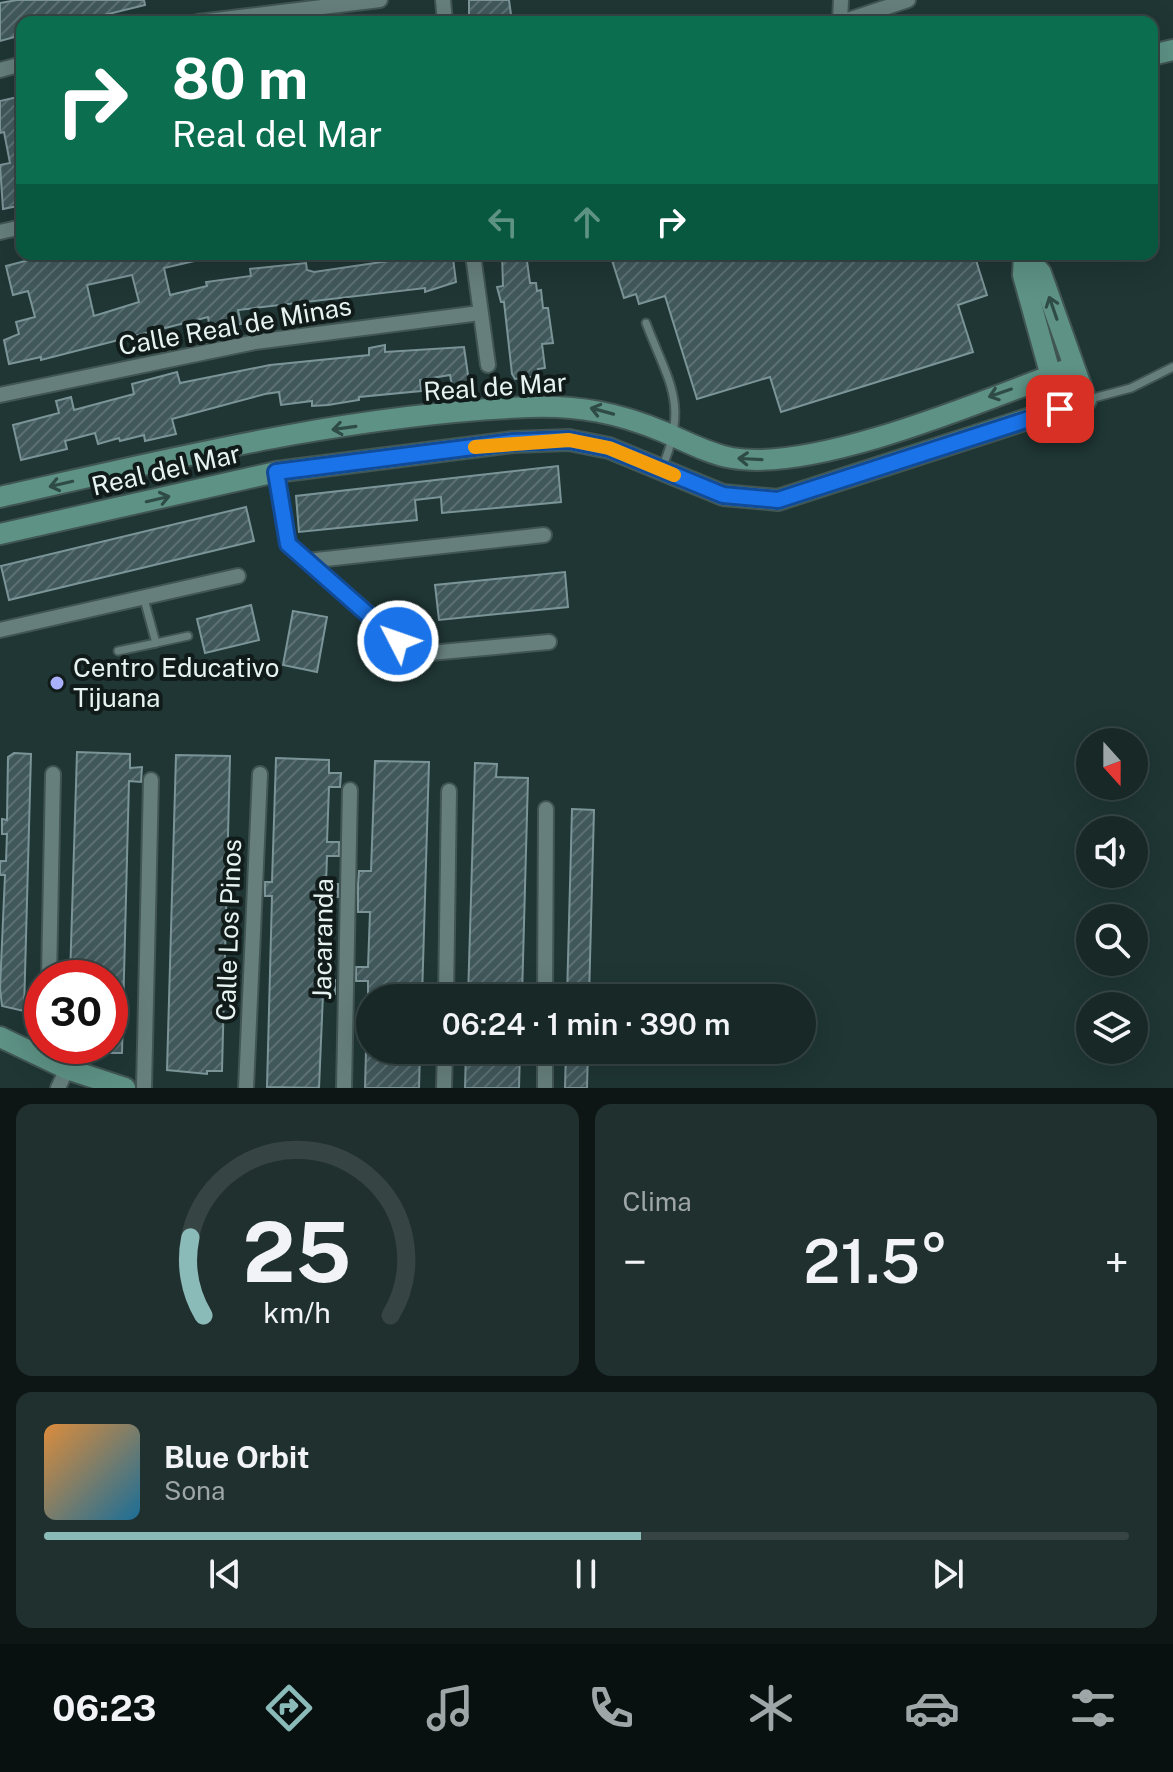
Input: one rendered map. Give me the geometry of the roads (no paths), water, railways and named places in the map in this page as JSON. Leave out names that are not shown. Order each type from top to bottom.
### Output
[{"type":"street","points":[[248,16],[380,0]]},
{"type":"street","points":[[859,16],[908,0]]},
{"type":"street","points":[[474,260],[488,365]]},
{"type":"street","points":[[1024,260],[1023,275],[1048,376],[1060,409]]},
{"type":"street","points":[[1029,260],[1041,273],[1086,400]]},
{"type":"street","name":"Calle Real de Minas","points":[[0,395],[255,342],[480,313]]},
{"type":"street","name":"Real de Mar","points":[[0,497],[283,436],[483,409],[586,407],[730,458],[774,460],[807,456],[918,422],[1073,367]]},
{"type":"street","name":"Real del Mar","points":[[0,534],[276,472],[513,442],[569,440],[609,448],[723,495],[778,500],[1086,400]]},
{"type":"street","points":[[276,472],[285,538],[307,561],[411,650],[430,653],[549,642]]},
{"type":"street","points":[[307,561],[544,535]]},
{"type":"street","points":[[0,630],[238,576]]},
{"type":"street","points":[[49,960],[53,774]]},
{"type":"street","name":"Calle Los Pinos","points":[[246,1088],[260,774]]},
{"type":"street","points":[[144,1088],[151,780]]},
{"type":"street","name":"Jacaranda","points":[[344,1088],[350,790]]},
{"type":"street","points":[[446,984],[449,791]]},
{"type":"street","points":[[545,984],[546,809]]},
{"type":"street","points":[[0,1037],[24,1046]]},
{"type":"street","points":[[444,1088],[445,1064]]},
{"type":"street","points":[[545,1064],[545,1088]]},
{"type":"street","points":[[63,1078],[125,1088]]},
{"type":"lane","points":[[646,323],[674,397],[675,437],[661,470]]},
{"type":"lane","points":[[1086,400],[1131,388],[1173,367]]},
{"type":"lane","points":[[144,599],[156,643]]},
{"type":"lane","points":[[118,651],[188,636]]},
{"type":"place","name":"Centro Educativo Tijuana","points":[[57,683]]}]
